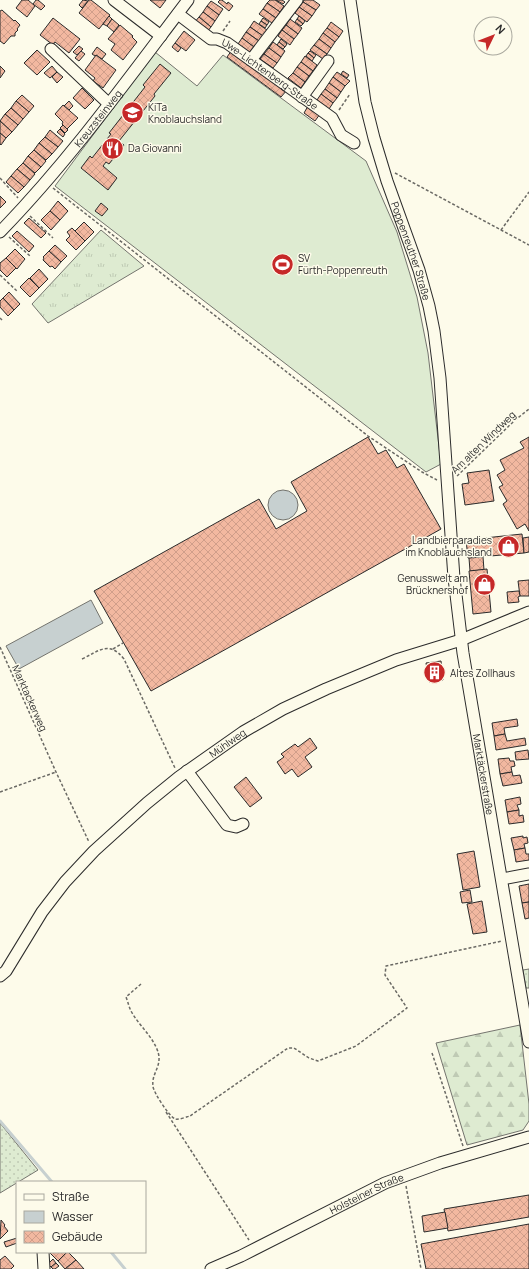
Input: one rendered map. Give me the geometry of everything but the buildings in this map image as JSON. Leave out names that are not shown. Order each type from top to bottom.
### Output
[{"type":"street","points":[[114,0],[161,36]]},
{"type":"street","name":"Kreuzsteinweg","points":[[1,231],[24,207],[109,104],[188,0]]},
{"type":"street","points":[[251,60],[297,0]]},
{"type":"street","name":"Poppenreuther Straße","points":[[350,0],[353,28],[374,138],[383,170],[415,259],[432,318],[439,370],[449,505]]},
{"type":"street","name":"Uwe-Lichtenberg-Straße","points":[[178,14],[211,39],[217,39],[227,43],[332,118],[342,135],[354,143]]},
{"type":"street","points":[[51,49],[109,104]]},
{"type":"street","points":[[302,97],[328,61]]},
{"type":"street","name":"Marktäckerstraße","points":[[449,505],[454,578],[469,694],[512,940],[526,998],[529,1042]]},
{"type":"street","name":"Mühlweg","points":[[0,976],[6,971],[42,912],[65,882],[94,851],[147,803],[183,774],[243,732],[283,709],[326,689],[396,660],[461,640],[529,612]]},
{"type":"street","points":[[183,774],[227,825],[236,827],[243,824]]},
{"type":"street","points":[[502,879],[529,874]]},
{"type":"street","name":"Holsteiner Straße","points":[[211,1269],[254,1249],[356,1197],[404,1175],[529,1137]]},
{"type":"street","points":[[43,1253],[44,1269]]},
{"type":"path","points":[[332,118],[350,94]]},
{"type":"path","points":[[383,170],[398,174],[529,245]]},
{"type":"path","points":[[0,178],[24,207],[53,238]]},
{"type":"path","points":[[45,182],[368,436],[422,472],[447,486]]},
{"type":"path","points":[[501,230],[529,192]]},
{"type":"path","points":[[1,231],[30,256]]},
{"type":"path","points":[[0,275],[18,292]]},
{"type":"path","name":"Am alten Windweg","points":[[447,486],[514,421],[529,409]]},
{"type":"path","points":[[112,649],[123,643]]},
{"type":"path","name":"Marktackerweg","points":[[0,647],[56,772],[94,851]]},
{"type":"path","points":[[82,659],[105,648],[118,652],[124,659],[183,774]]},
{"type":"path","points":[[0,792],[56,772]]},
{"type":"path","points":[[164,1109],[174,1118],[180,1119],[190,1116],[288,1048],[294,1048],[309,1058],[318,1061],[356,1046],[407,1008],[385,975],[386,966],[512,940]]},
{"type":"path","points":[[141,984],[126,997],[130,1010],[157,1048],[159,1066],[152,1086],[164,1109],[254,1249]]},
{"type":"path","points":[[432,1053],[466,1155]]},
{"type":"path","points":[[404,1175],[421,1269]]},
{"type":"green space","name":"SV Fürth-Poppenreuth","points":[[155,52],[197,86],[223,55],[366,161],[397,232],[417,297],[428,353],[441,464],[426,472],[55,186]]},
{"type":"green space","points":[[101,230],[144,266],[48,323],[32,304]]},
{"type":"green space","points":[[529,969],[529,988],[526,988],[523,970]]},
{"type":"green space","points":[[520,1025],[529,1104],[529,1121],[523,1130],[467,1145],[436,1043]]},
{"type":"green space","points":[[0,1123],[38,1170],[20,1181],[16,1181],[16,1183],[0,1193]]},
{"type":"water","points":[[283,490],[289,491],[297,499],[297,511],[289,519],[283,520],[277,519],[269,511],[268,505],[269,499],[277,491]]},
{"type":"water","points":[[91,600],[103,623],[19,669],[6,646]]},
{"type":"waterway","points":[[0,1121],[51,1181]]},
{"type":"waterway","points":[[112,1253],[125,1269]]},
{"type":"place","name":"KiTa Knoblauchsland","points":[[133,113]]},
{"type":"place","name":"Da Giovanni","points":[[112,148]]},
{"type":"place","name":"SV Fürth-Poppenreuth","points":[[282,264]]},
{"type":"place","name":"Landbierparadies im Knoblauchsland","points":[[508,546]]},
{"type":"place","name":"Genusswelt am Brücknershof","points":[[484,584]]},
{"type":"place","name":"Altes Zollhaus","points":[[435,673]]}]
